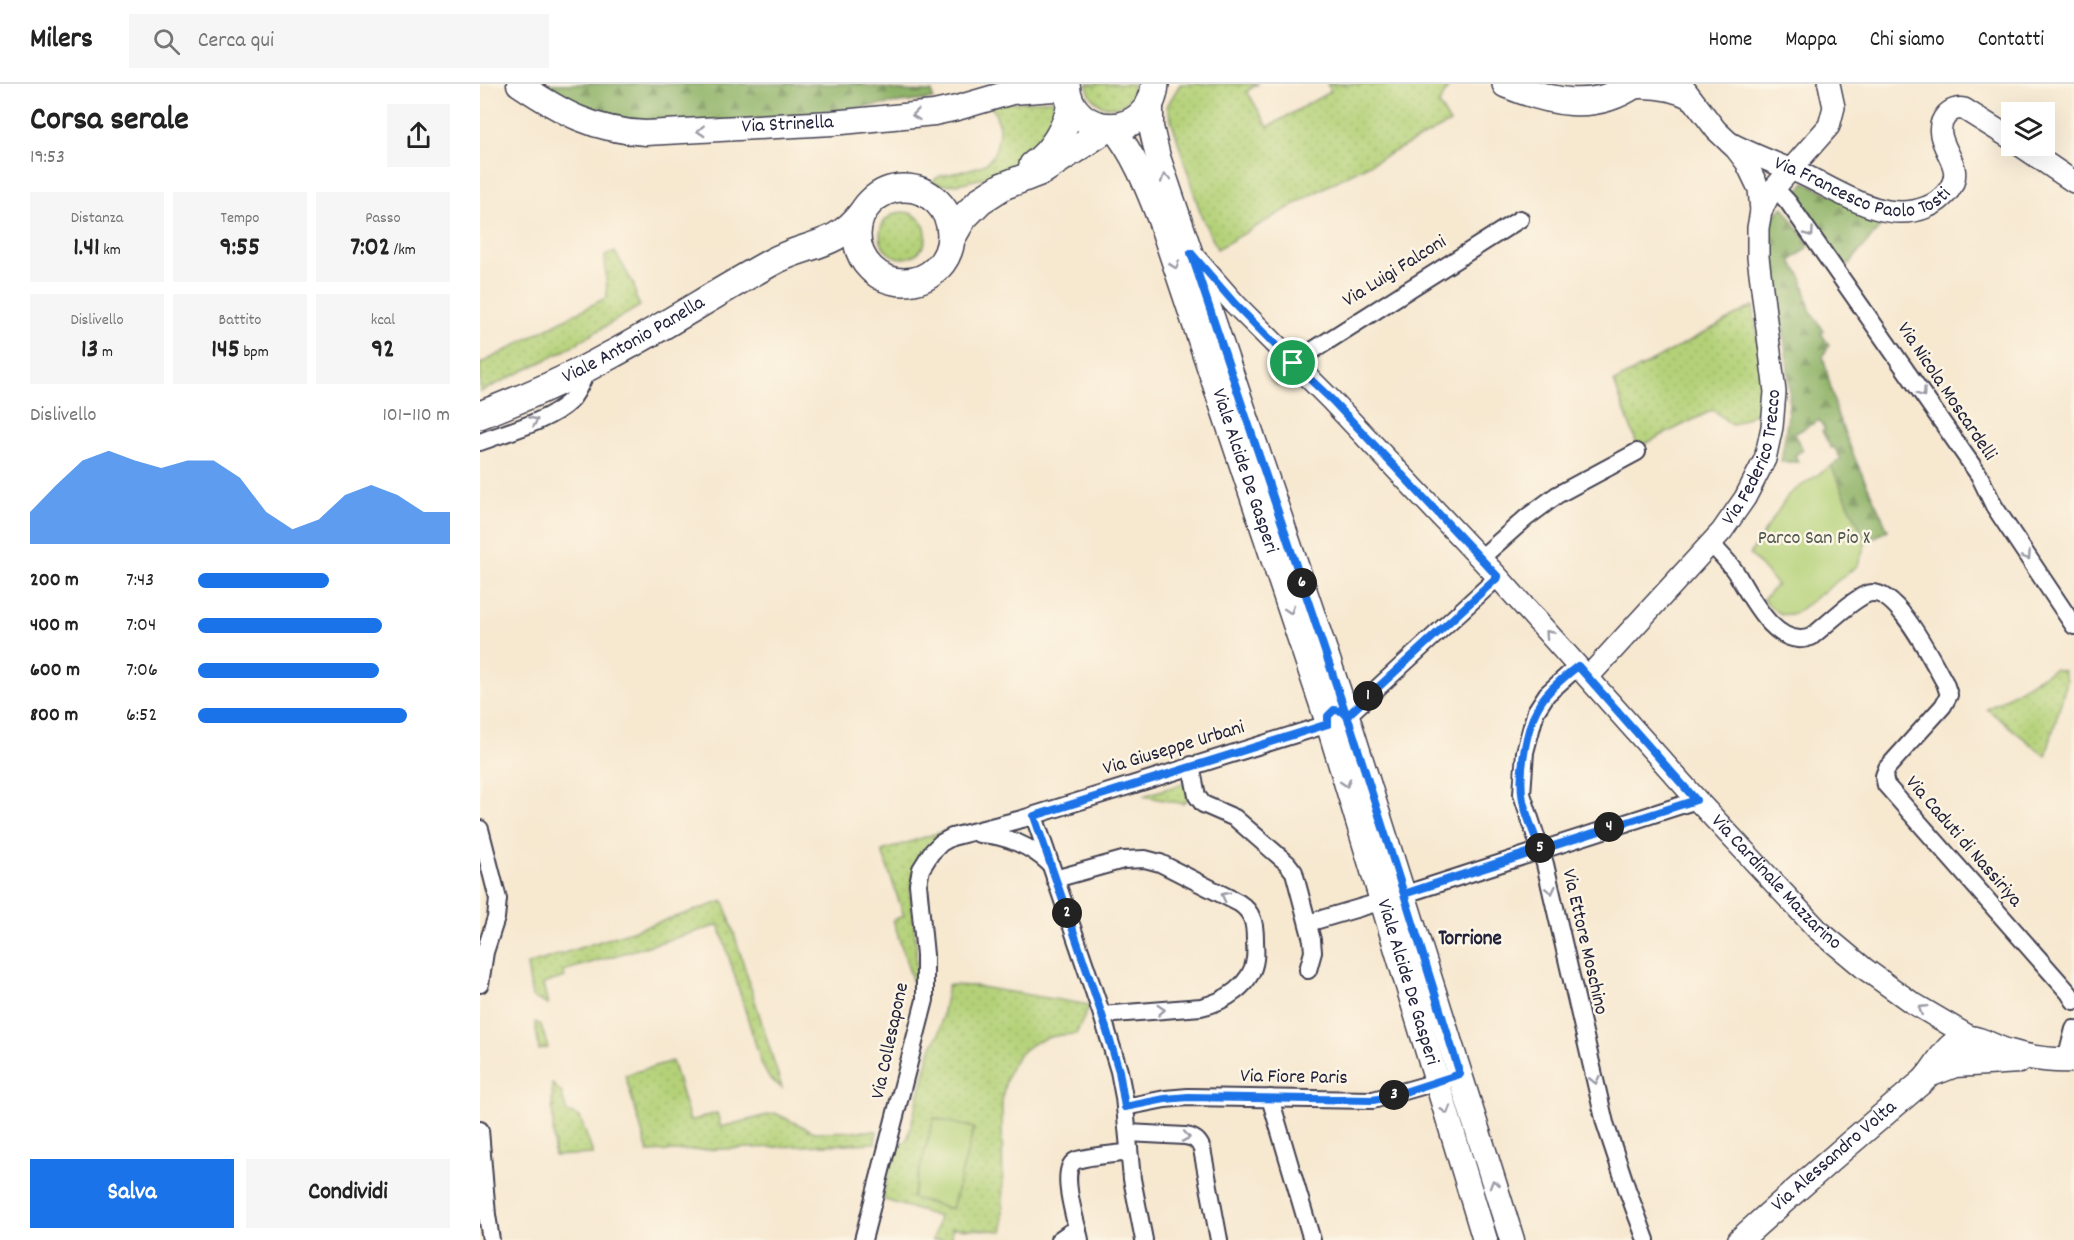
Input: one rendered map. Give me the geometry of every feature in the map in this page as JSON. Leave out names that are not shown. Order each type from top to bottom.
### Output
[{"type":"main road","name":"Via Strinella","points":[[519,84],[582,122],[619,131],[653,133],[832,123],[934,113],[1012,92],[1054,89],[1067,91]]},
{"type":"main road","points":[[1506,84],[1545,98],[1573,103],[1601,100],[1632,86]]},
{"type":"main road","points":[[1067,91],[1084,119],[1094,124],[1110,127],[1128,124],[1137,118],[1154,90]]},
{"type":"main road","name":"Viale Alcide De Gasperi","points":[[1154,90],[1151,121],[1154,142],[1191,253],[1449,1078],[1512,1240]]},
{"type":"main road","points":[[924,193],[946,194],[971,190],[1008,179],[1030,168],[1052,148],[1062,130],[1067,91]]},
{"type":"main road","points":[[951,239],[950,225],[945,212],[936,200],[910,188],[889,191],[871,201],[862,213],[857,227],[857,242],[862,257],[871,269],[881,277],[893,281],[918,280],[930,274],[941,264],[963,218],[981,200],[1003,186],[1042,171],[1110,127]]},
{"type":"main road","name":"Viale Alcide De Gasperi","points":[[1110,127],[1121,138],[1136,164],[1160,220],[1337,720]]},
{"type":"main road","name":"Viale Antonio Panella","points":[[480,415],[526,397],[588,368],[782,257],[836,238],[846,232],[862,213]]},
{"type":"main road","name":"Viale Antonio Panella","points":[[782,257],[801,252],[821,253],[846,258],[871,269]]},
{"type":"main road","name":"Via Cardinale Mazzarino","points":[[1972,1038],[2009,1052],[2064,1060]]},
{"type":"main road","name":"Via Alessandro Volta","points":[[1740,1240],[1838,1152],[1940,1071],[1950,1047],[1962,1040],[1972,1038]]},
{"type":"main road","points":[[1940,1071],[1966,1064],[2064,1060]]},
{"type":"main road","name":"Viale Alcide De Gasperi","points":[[1449,1078],[1485,1240]]},
{"type":"street","name":"Via Federico Trecco","points":[[1583,672],[1711,544],[1728,524],[1753,484],[1765,459],[1770,439],[1774,392],[1757,244],[1761,211],[1774,187],[1826,131],[1832,120],[1834,107],[1829,84]]},
{"type":"street","name":"Via Francesco Paolo Tosti","points":[[1632,86],[1687,92],[1716,130],[1740,154],[1759,189],[1761,211]]},
{"type":"street","name":"Via Francesco Paolo Tosti","points":[[1730,143],[1869,206],[1887,210],[1913,211],[1933,204],[1945,194],[1955,179],[1953,162],[1940,130],[1944,119],[1950,112],[1959,108],[1964,109],[2001,132]]},
{"type":"street","points":[[2035,156],[2074,182]]},
{"type":"street","name":"Via Francesco Paolo Tosti","points":[[1751,172],[1774,187]]},
{"type":"street","name":"Via Nicola Moscardelli","points":[[1774,187],[1801,220],[1979,476],[1994,506],[2071,622]]},
{"type":"street","name":"Via Luigi Falconi","points":[[1293,363],[1520,219]]},
{"type":"street","name":"Via Cardinale Mazzarino","points":[[1191,253],[1235,304],[1332,400],[1481,558],[1696,800],[1817,929],[1865,969],[1911,1002],[1972,1038]]},
{"type":"street","points":[[480,442],[559,409],[575,395],[588,368]]},
{"type":"street","points":[[1481,558],[1526,518],[1557,495],[1637,452]]},
{"type":"street","name":"Via Caduti di Nassiriya","points":[[1711,544],[1728,562],[1760,611],[1781,632],[1794,639],[1811,637],[1858,599],[1870,593],[1889,598],[1904,615],[1946,683],[1949,695],[1943,706],[1887,768],[1884,776],[1886,785],[2074,1001]]},
{"type":"street","name":"Via Giuseppe Urbani","points":[[1034,816],[1337,720],[1498,577]]},
{"type":"street","name":"Via Ettore Moschino","points":[[1583,672],[1547,694],[1539,705],[1528,736],[1522,786],[1524,802],[1540,849],[1605,1123],[1646,1240]]},
{"type":"street","points":[[1191,765],[1197,796],[1201,803],[1238,820],[1291,867],[1297,880],[1312,944],[1312,957],[1308,970]]},
{"type":"street","points":[[1308,923],[1393,898],[1696,800]]},
{"type":"street","points":[[1034,816],[1119,1071],[1136,1201],[1144,1240]]},
{"type":"street","name":"Via Collesapone","points":[[863,1240],[925,1000],[926,976],[918,894],[919,874],[923,864],[936,847],[947,839],[1034,816]]},
{"type":"street","points":[[480,829],[498,899],[496,918],[485,952],[480,984]]},
{"type":"street","points":[[963,834],[990,834],[1011,840],[1037,853],[1052,871]]},
{"type":"street","points":[[1052,871],[1129,859],[1151,860],[1239,903],[1247,909],[1253,919],[1254,966],[1245,980],[1228,997],[1201,1007],[1102,1015]]},
{"type":"street","points":[[2064,1060],[2074,1029]]},
{"type":"street","name":"Via Fiore Paris","points":[[1125,1107],[1178,1097],[1373,1100],[1449,1078]]},
{"type":"street","points":[[1270,1098],[1311,1240]]},
{"type":"street","points":[[480,1130],[491,1240]]},
{"type":"street","points":[[1128,1133],[1189,1136],[1198,1141],[1202,1149],[1219,1240]]},
{"type":"street","points":[[1059,1240],[1069,1233],[1079,1235],[1067,1182],[1070,1165],[1077,1160],[1129,1152]]},
{"type":"green space","points":[[538,84],[855,84],[904,91],[932,92],[933,99],[742,121],[661,124],[625,121],[584,109]]},
{"type":"green space","points":[[1087,84],[1134,84],[1132,94],[1126,101],[1119,106],[1111,107],[1103,106],[1096,101],[1090,94]]},
{"type":"green space","points":[[1180,84],[1258,84],[1247,91],[1268,127],[1331,91],[1327,84],[1450,84],[1439,104],[1450,123],[1327,186],[1217,249],[1201,215],[1167,106]]},
{"type":"green space","points":[[1054,100],[1058,102],[1061,116],[1035,149],[1019,164],[966,182],[941,185],[933,183],[940,176],[983,165],[991,158],[998,140],[999,127],[990,104]]},
{"type":"green space","points":[[1805,182],[1885,221],[1846,268],[1794,195]]},
{"type":"green space","points":[[1783,207],[1810,245],[1791,261],[1802,278],[1810,310],[1824,331],[1821,333],[1829,345],[1823,356],[1837,414],[1888,530],[1866,542],[1831,466],[1841,459],[1834,447],[1831,448],[1822,431],[1825,429],[1819,420],[1794,434],[1803,450],[1795,455],[1798,462],[1781,462],[1788,411],[1789,380],[1770,224],[1774,215]]},
{"type":"green space","points":[[903,212],[912,213],[920,218],[925,226],[925,244],[920,252],[912,257],[903,258],[894,257],[886,252],[881,244],[880,235],[881,226],[886,218],[894,213]]},
{"type":"green space","points":[[615,252],[634,285],[640,306],[562,352],[480,392],[480,364],[607,297],[605,256]]},
{"type":"green space","points":[[1753,306],[1763,377],[1764,409],[1732,425],[1713,410],[1638,447],[1614,382]]},
{"type":"green space","points":[[1280,365],[1287,370],[1289,378],[1287,383],[1279,386],[1271,381],[1269,375],[1272,368]]},
{"type":"green space","name":"Parco San Pio X","points":[[1831,466],[1866,542],[1858,565],[1797,612],[1786,615],[1778,613],[1763,599],[1777,585],[1750,554],[1789,494]]},
{"type":"green space","points":[[2054,669],[2064,671],[2067,681],[2046,756],[1987,709]]},
{"type":"green space","points":[[1188,782],[1189,798],[1184,804],[1143,796]]},
{"type":"green space","points":[[950,829],[910,889],[916,945],[917,995],[893,920],[904,916],[882,851]]},
{"type":"green space","points":[[724,901],[782,1088],[769,1078],[762,1065],[719,925],[563,971],[565,977],[543,984],[548,1005],[532,997],[527,965]]},
{"type":"green space","points":[[948,985],[974,986],[1090,1005],[1076,1034],[1059,1035],[1033,1044],[1023,1051],[1009,1073],[1002,1103],[1003,1231],[952,1228],[952,1240],[933,1240],[939,1217],[882,1199],[896,1145],[907,1141],[931,1048],[939,1033]]},
{"type":"green space","points":[[535,1022],[541,1025],[548,1048],[539,1050]]},
{"type":"green space","points":[[672,1061],[690,1121],[717,1113],[721,1127],[775,1113],[814,1132],[877,1131],[875,1143],[648,1152],[625,1075]]},
{"type":"green space","points":[[552,1084],[561,1092],[567,1112],[580,1117],[593,1154],[554,1156]]},
{"type":"green space","points":[[934,1118],[974,1128],[952,1209],[912,1198]]},
{"type":"district","name":"Torrione","points":[[1470,940]]},
{"type":"route","points":[[1293,363],[1235,304],[1191,253],[1344,708],[1346,713],[1347,716],[1350,724],[1404,894],[1540,849],[1527,813],[1522,786],[1528,736],[1539,705],[1561,680],[1578,666],[1696,800],[1404,894],[1460,1074],[1373,1100],[1188,1097],[1125,1107],[1119,1071],[1102,1015],[1034,816],[1328,724],[1328,716],[1334,710],[1342,711],[1347,716],[1498,577],[1332,400],[1293,363]]}]
